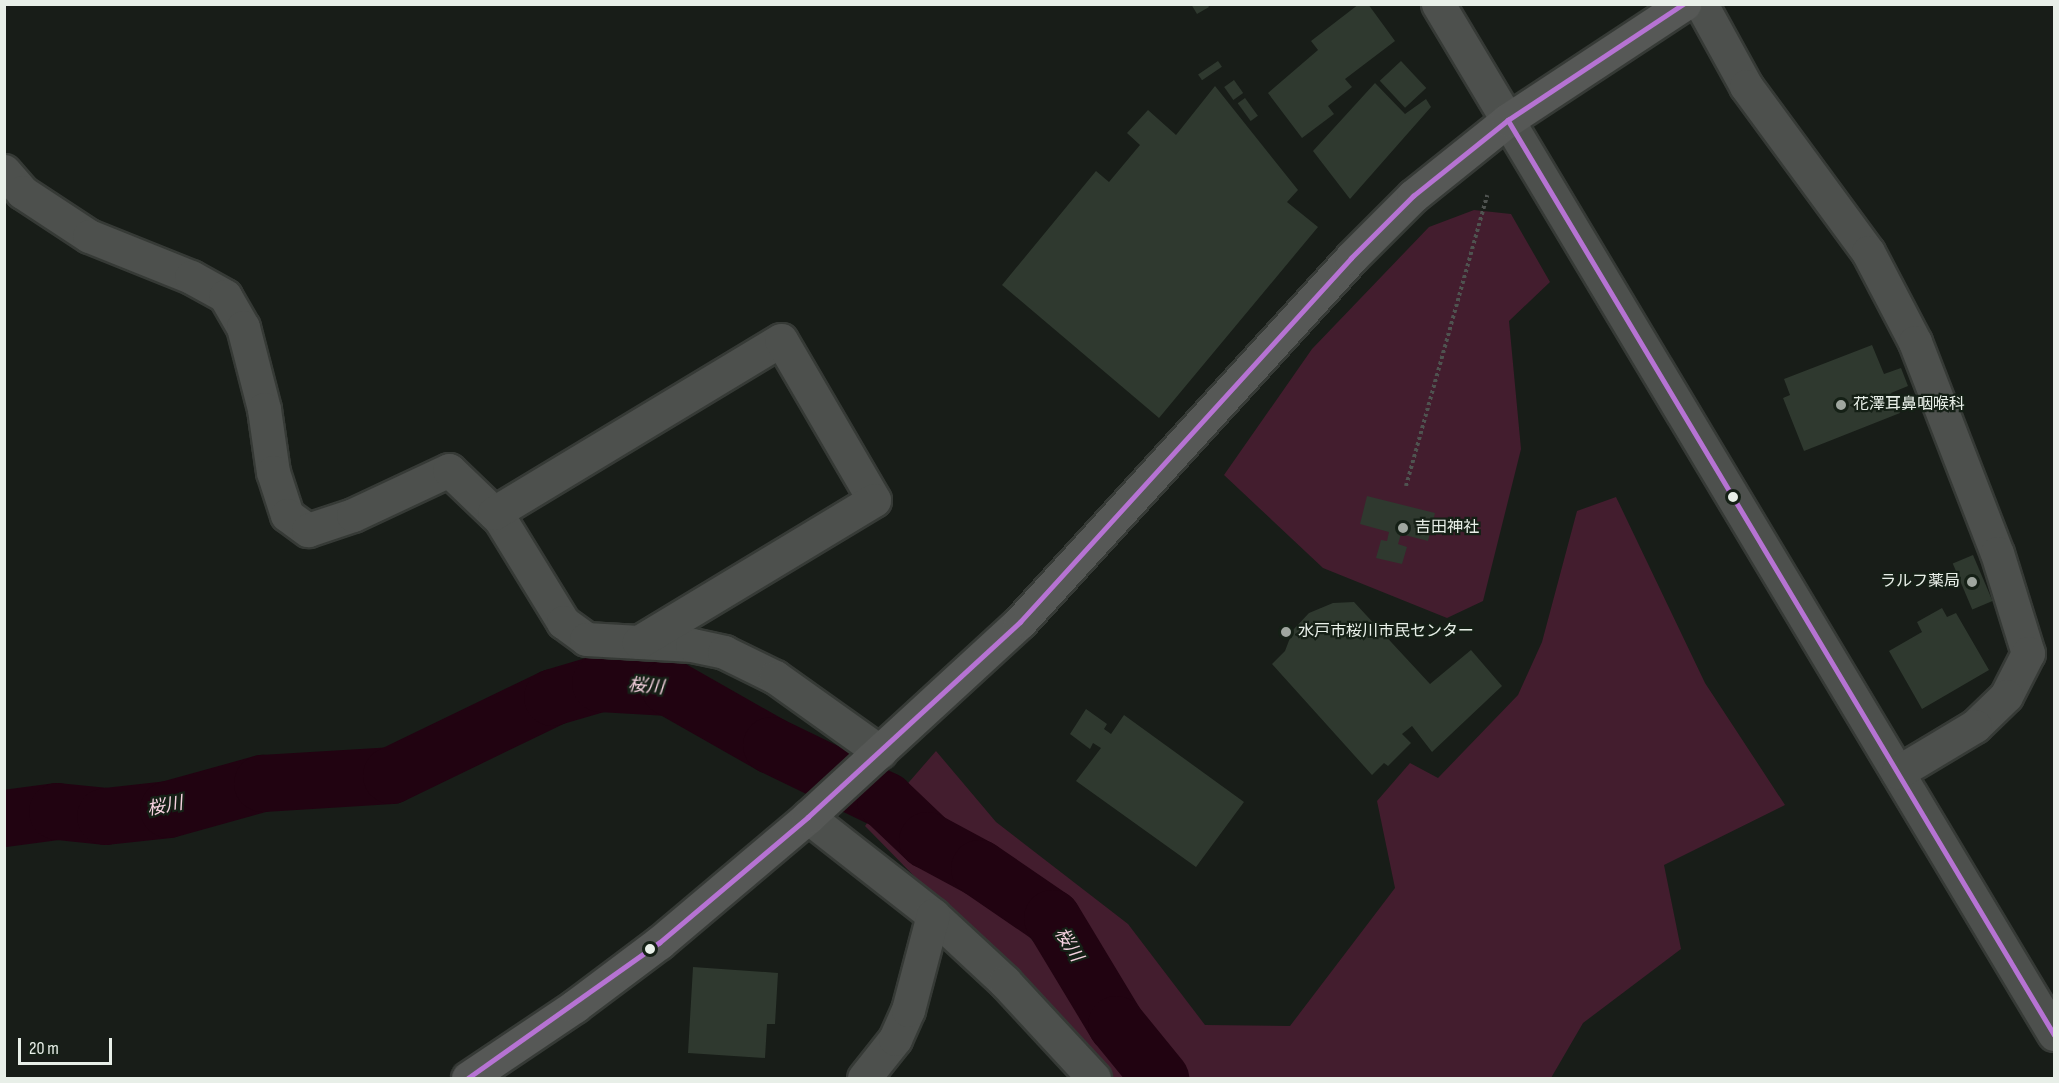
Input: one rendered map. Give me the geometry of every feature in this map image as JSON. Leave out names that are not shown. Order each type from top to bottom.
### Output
[{"type":"main road","points":[[468,1078],[575,1006],[659,943],[816,810],[1020,622],[1380,227],[1508,120],[1684,4]]},
{"type":"street","points":[[1438,4],[2055,1034]]},
{"type":"street","points":[[1701,4],[1746,86],[1868,252],[1915,342],[1997,553],[2028,653],[2006,696],[1975,726],[1898,772]]},
{"type":"street","points":[[4,171],[22,192],[89,236],[191,277],[225,296],[243,327],[264,410],[273,472],[288,515],[308,530],[353,515],[449,470],[494,513],[563,622],[586,639],[692,645],[724,652],[776,677],[875,756]]},
{"type":"street","points":[[494,513],[781,340],[874,500],[639,642]]},
{"type":"street","points":[[816,810],[1005,982],[1094,1078]]},
{"type":"street","points":[[864,1078],[895,1039],[909,1011],[933,915]]},
{"type":"path","points":[[1406,486],[1487,195]]},
{"type":"shaded area","points":[[1474,210],[1511,214],[1550,282],[1509,321],[1521,449],[1483,601],[1447,618],[1323,568],[1224,475],[1312,349],[1429,227]]},
{"type":"shaded area","points":[[1616,497],[1705,683],[1785,805],[1664,865],[1681,949],[1583,1023],[1551,1078],[1191,1078],[1168,1059],[1138,1022],[1073,915],[987,844],[940,824],[903,789],[936,751],[996,822],[1128,924],[1205,1025],[1290,1026],[1395,888],[1377,801],[1410,763],[1438,778],[1518,695],[1542,642],[1577,511]]},
{"type":"shaded area","points":[[872,816],[953,877],[1000,904],[1040,949],[1135,1078],[1112,1078],[865,826]]},
{"type":"building","points":[[1191,4],[1207,4],[1209,7],[1197,14]]},
{"type":"building","points":[[1359,4],[1368,4],[1395,41],[1345,79],[1352,87],[1328,106],[1334,114],[1302,138],[1268,93],[1318,50],[1311,41]]},
{"type":"building","points":[[1218,61],[1222,67],[1202,80],[1198,74]]},
{"type":"building","points":[[1401,61],[1426,88],[1405,108],[1380,81]]},
{"type":"building","points":[[1234,80],[1243,93],[1233,100],[1224,87]]},
{"type":"building","points":[[1375,83],[1405,114],[1426,99],[1431,107],[1350,199],[1313,151]]},
{"type":"building","points":[[1215,86],[1298,190],[1287,202],[1318,227],[1159,418],[1002,285],[1096,171],[1109,182],[1140,145],[1127,133],[1148,110],[1176,135]]},
{"type":"building","points":[[1245,98],[1258,116],[1251,121],[1238,103]]},
{"type":"building","name":"花澤耳鼻咽喉科","points":[[1872,345],[1884,374],[1901,368],[1908,386],[1891,393],[1900,413],[1804,451],[1783,398],[1790,395],[1784,379]]},
{"type":"building","name":"吉田神社","points":[[1367,496],[1435,513],[1428,541],[1401,534],[1398,544],[1407,547],[1402,564],[1376,558],[1381,540],[1387,541],[1389,532],[1360,524]]},
{"type":"building","name":"ラルフ薬局","points":[[1973,555],[1993,601],[1972,610],[1953,564]]},
{"type":"building","points":[[1354,602],[1430,684],[1471,650],[1502,686],[1432,752],[1412,726],[1402,734],[1411,743],[1388,766],[1384,763],[1372,775],[1272,664],[1285,651],[1293,630],[1309,613],[1333,603]]},
{"type":"building","points":[[1942,608],[1947,617],[1956,613],[1989,670],[1922,709],[1889,651],[1922,632],[1917,622]]},
{"type":"building","points":[[1086,709],[1107,724],[1104,729],[1111,734],[1124,715],[1244,802],[1196,867],[1076,781],[1101,748],[1093,743],[1090,749],[1070,734]]},
{"type":"building","points":[[693,967],[778,973],[775,1024],[767,1024],[765,1058],[688,1053]]},
{"type":"waterway","name":"桜川","points":[[4,818],[57,811],[105,816],[168,809],[262,783],[391,775],[552,697],[600,683],[669,687],[771,745],[885,800],[927,840],[979,868],[1052,918],[1116,1024],[1160,1078]]},
{"type":"transit line","points":[[468,1078],[659,943],[808,817],[1020,622],[1351,258],[1413,196],[1508,120],[1683,4]]},
{"type":"transit line","points":[[1508,120],[2054,1034]]},
{"type":"place","name":"花澤耳鼻咽喉科","points":[[1841,405]]},
{"type":"place","name":"吉田神社","points":[[1403,528]]},
{"type":"place","name":"ラルフ薬局","points":[[1972,582]]},
{"type":"place","name":"水戸市桜川市民センター","points":[[1286,632]]}]
